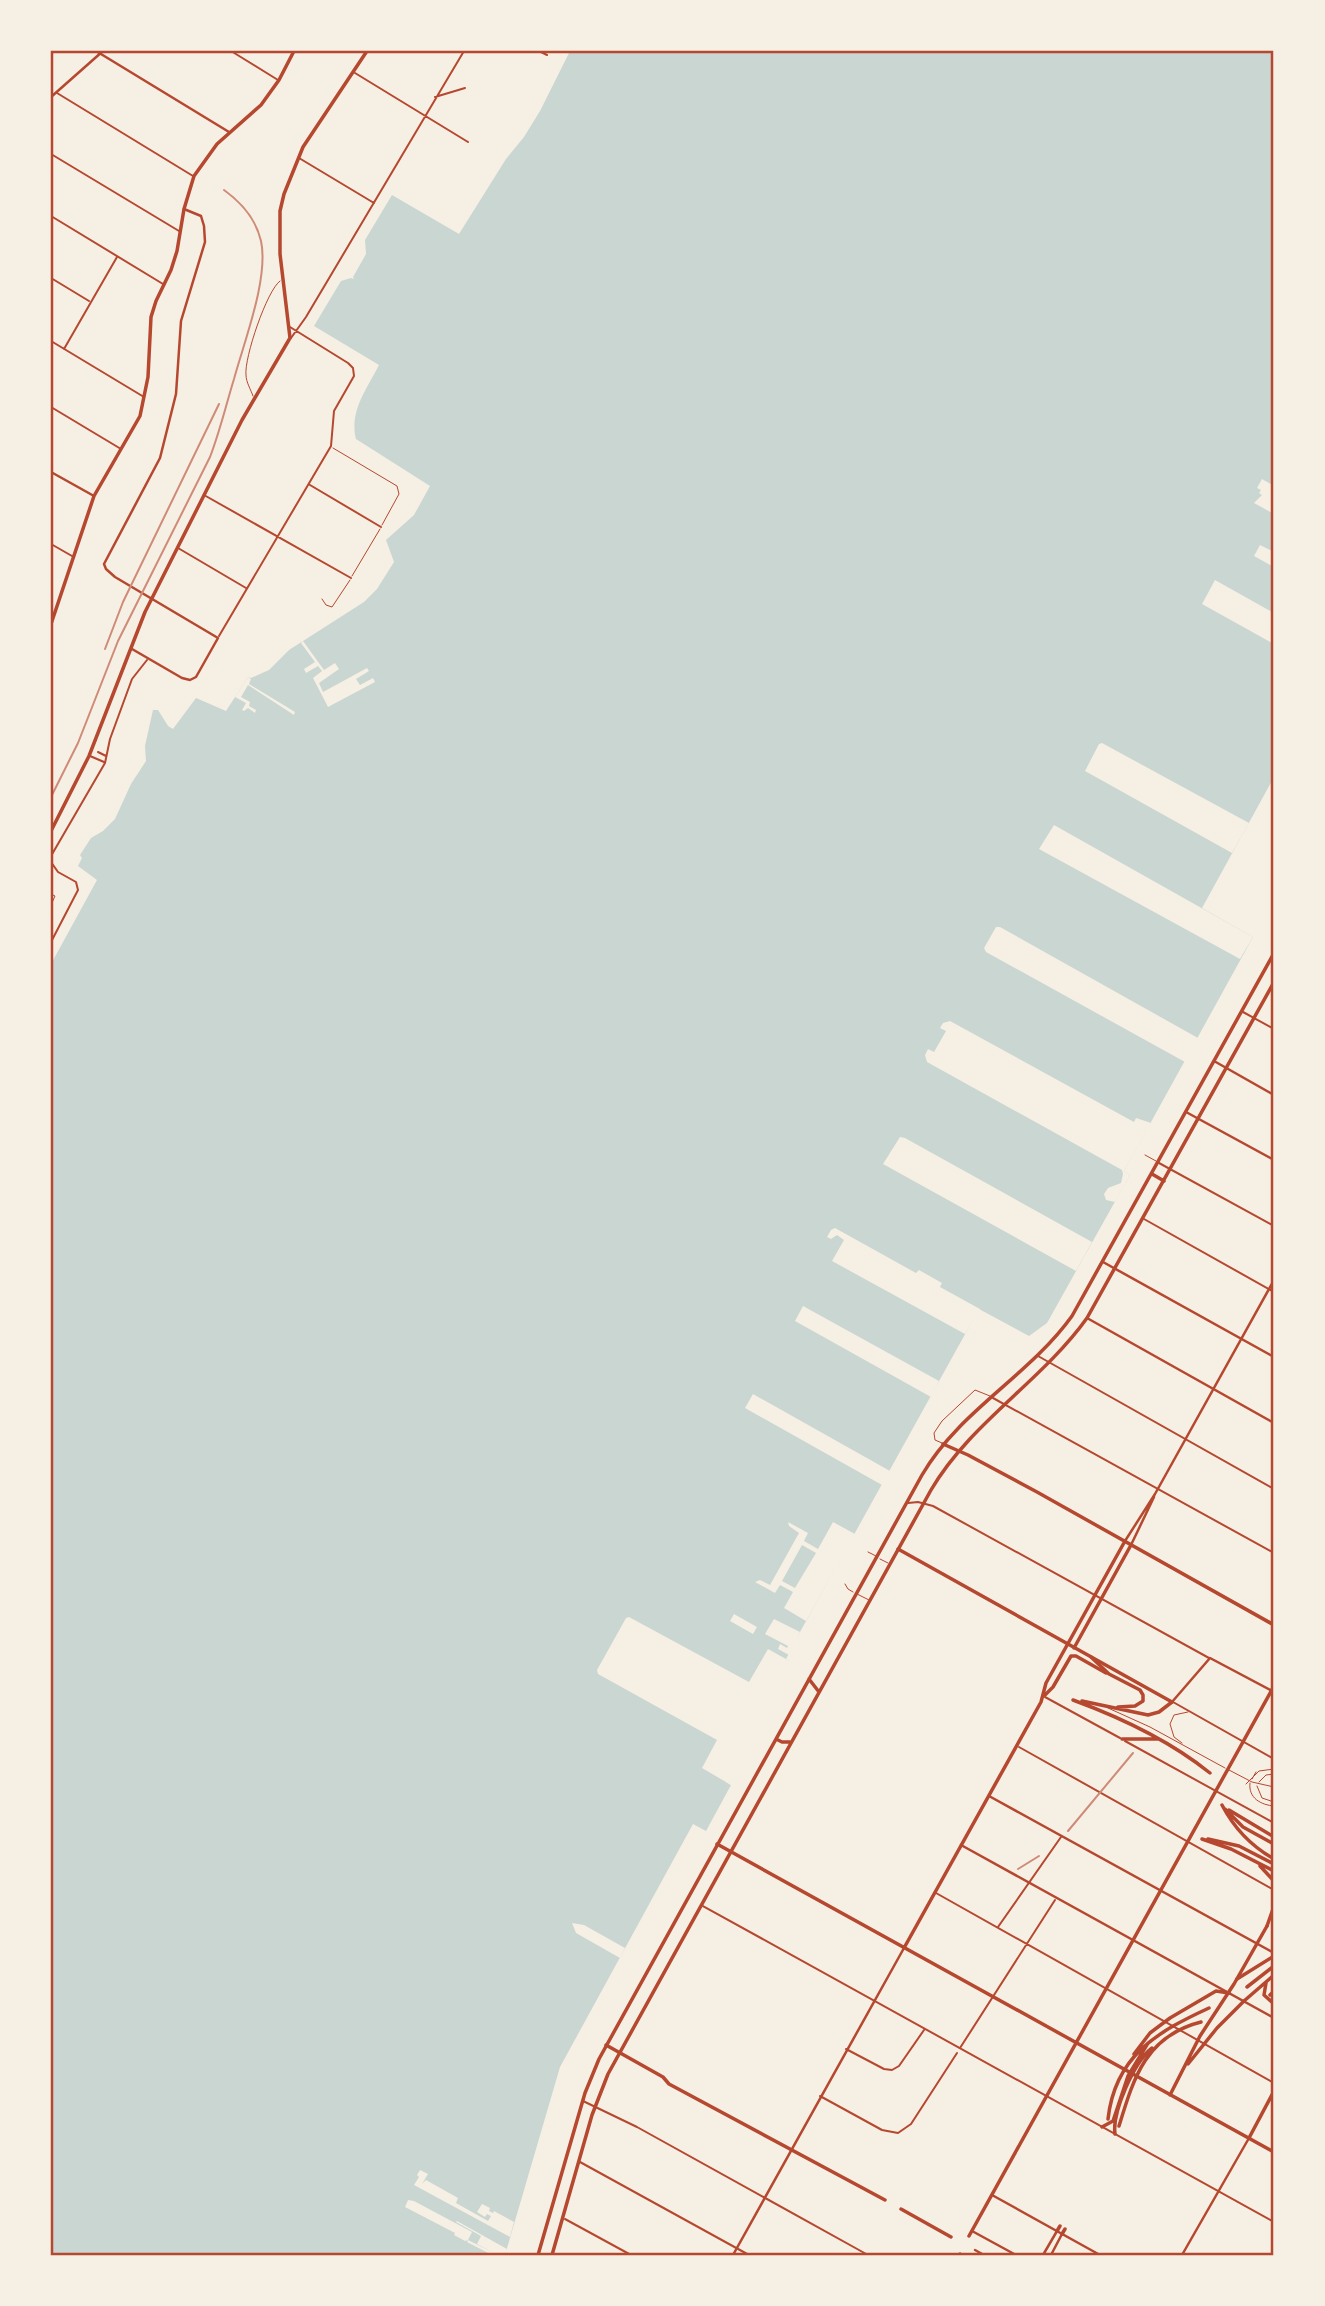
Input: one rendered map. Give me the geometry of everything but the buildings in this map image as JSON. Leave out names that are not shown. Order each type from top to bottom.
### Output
[{"type":"main road","points":[[96,51],[102,52],[229,132]]},
{"type":"main road","points":[[51,624],[53,608],[94,496],[140,416],[145,397],[152,317],[177,251],[184,209],[194,176],[205,158],[229,132],[261,104],[279,80],[294,51]]},
{"type":"main road","points":[[51,831],[89,756],[145,612],[203,495],[290,338],[282,280],[280,211],[284,194],[303,147],[367,51]]},
{"type":"main road","points":[[51,97],[102,52]]},
{"type":"main road","points":[[51,89],[56,92]]},
{"type":"main road","points":[[130,648],[190,680],[196,677],[218,638],[115,577],[104,564],[160,458],[176,394],[181,321],[205,242],[201,216],[184,209]]},
{"type":"main road","points":[[51,472],[94,496]]},
{"type":"main road","points":[[538,2255],[592,2073],[905,1504],[943,1444],[1038,1356],[1072,1316],[1272,962],[1274,953]]},
{"type":"main road","points":[[552,2255],[601,2088],[924,1503],[939,1477],[960,1451],[1049,1363],[1087,1318],[1274,982]]},
{"type":"main road","points":[[1214,1061],[1274,1095]]},
{"type":"main road","points":[[1186,1112],[1274,1160]]},
{"type":"main road","points":[[1152,1174],[1164,1181]]},
{"type":"main road","points":[[1103,1262],[1274,1357]]},
{"type":"main road","points":[[1044,1696],[1046,1683],[1068,1643],[1186,1440],[1274,1280]]},
{"type":"main road","points":[[1087,1318],[1274,1423]]},
{"type":"main road","points":[[943,1444],[1125,1541],[1274,1625]]},
{"type":"main road","points":[[1074,1648],[1149,1513],[1155,1494]]},
{"type":"main road","points":[[898,1549],[1172,1702]]},
{"type":"main road","points":[[733,2255],[873,2000],[1068,1658],[1073,1656],[1109,1674],[1140,1690],[1144,1697],[1142,1702],[1135,1706],[1115,1707]]},
{"type":"main road","points":[[1091,1657],[1109,1674]]},
{"type":"main road","points":[[969,2236],[1273,1690],[1210,1658],[1172,1702],[1159,1712],[1135,1714],[1115,1707],[1073,1700],[1122,1719],[1161,1740],[1210,1773]]},
{"type":"main road","points":[[809,1679],[819,1692]]},
{"type":"main road","points":[[776,1739],[792,1742]]},
{"type":"main road","points":[[1122,1739],[1161,1740]]},
{"type":"main road","points":[[989,1796],[1274,1954],[1237,1979]]},
{"type":"main road","points":[[1222,1805],[1274,1837]]},
{"type":"main road","points":[[1222,1805],[1244,1827],[1274,1844]]},
{"type":"main road","points":[[1222,1805],[1244,1836],[1274,1861]]},
{"type":"main road","points":[[1274,1861],[1239,1846],[1202,1839],[1231,1849],[1274,1871]]},
{"type":"main road","points":[[717,1844],[1274,2152]]},
{"type":"main road","points":[[961,1845],[1274,2018]]},
{"type":"main road","points":[[1255,1862],[1274,1881]]},
{"type":"main road","points":[[1267,1926],[1274,1906]]},
{"type":"main road","points":[[1170,2095],[1197,2040],[1229,1993],[1274,1917]]},
{"type":"main road","points":[[1247,1987],[1274,1966]]},
{"type":"main road","points":[[1186,2066],[1203,2043],[1274,1975]]},
{"type":"main road","points":[[1267,1981],[1263,1993],[1274,2004]]},
{"type":"main road","points":[[1108,2119],[1114,2093],[1146,2037],[1170,2018],[1216,1991],[1229,1993]]},
{"type":"main road","points":[[1131,2060],[1169,2027],[1209,2008]]},
{"type":"main road","points":[[1115,2134],[1114,2125],[1130,2078],[1142,2057],[1175,2031],[1201,2022]]},
{"type":"main road","points":[[1102,2127],[1113,2120],[1128,2076],[1152,2039]]},
{"type":"main road","points":[[606,2045],[663,2077],[669,2084],[885,2200]]},
{"type":"main road","points":[[1119,2126],[1135,2078],[1155,2046]]},
{"type":"main road","points":[[1182,2255],[1274,2091]]},
{"type":"main road","points":[[992,2195],[1100,2255]]},
{"type":"main road","points":[[901,2209],[951,2237]]},
{"type":"main road","points":[[1044,2255],[1062,2227],[1062,2234],[1051,2255]]},
{"type":"main road","points":[[972,2231],[1016,2255]]},
{"type":"main road","points":[[975,2250],[984,2255]]},
{"type":"street","points":[[232,51],[279,80]]},
{"type":"street","points":[[290,338],[464,51]]},
{"type":"street","points":[[539,51],[547,55]]},
{"type":"street","points":[[354,73],[468,142]]},
{"type":"street","points":[[435,97],[465,88]]},
{"type":"street","points":[[56,92],[194,176]]},
{"type":"street","points":[[51,153],[181,232]]},
{"type":"street","points":[[298,158],[374,203]]},
{"type":"street","points":[[51,216],[164,284]]},
{"type":"street","points":[[64,349],[118,256]]},
{"type":"street","points":[[51,278],[91,302]]},
{"type":"street","points":[[218,638],[331,446],[334,411],[353,380],[353,368],[348,363],[289,327]]},
{"type":"street","points":[[51,341],[145,397]]},
{"type":"street","points":[[51,407],[122,450]]},
{"type":"street","points":[[309,485],[381,527]]},
{"type":"street","points":[[203,495],[351,578]]},
{"type":"street","points":[[51,544],[73,557]]},
{"type":"street","points":[[177,547],[248,589]]},
{"type":"street","points":[[51,856],[105,763],[110,739],[132,679],[148,659]]},
{"type":"street","points":[[98,752],[107,756]]},
{"type":"street","points":[[89,756],[105,763]]},
{"type":"street","points":[[51,862],[58,872],[76,882],[78,890],[51,942]]},
{"type":"street","points":[[51,928],[57,931]]},
{"type":"street","points":[[1242,1011],[1274,1029]]},
{"type":"street","points":[[1158,1162],[1274,1226]]},
{"type":"street","points":[[1143,1219],[1274,1292]]},
{"type":"street","points":[[1038,1356],[1274,1489]]},
{"type":"street","points":[[992,1397],[1274,1553]]},
{"type":"street","points":[[905,1504],[924,1503],[1210,1658]]},
{"type":"street","points":[[1044,1696],[1274,1823]]},
{"type":"street","points":[[1172,1702],[1274,1759]]},
{"type":"street","points":[[1017,1746],[1274,1890]]},
{"type":"street","points":[[997,1928],[1062,1836]]},
{"type":"street","points":[[935,1893],[1274,2083]]},
{"type":"street","points":[[959,2049],[1057,1898]]},
{"type":"street","points":[[702,1905],[1274,2222]]},
{"type":"street","points":[[846,2049],[884,2069],[892,2070],[899,2066],[925,2029]]},
{"type":"street","points":[[820,2096],[882,2130],[898,2133],[911,2124],[957,2053]]},
{"type":"street","points":[[583,2101],[595,2105],[868,2255]]},
{"type":"street","points":[[579,2161],[749,2255]]},
{"type":"street","points":[[562,2218],[631,2255]]},
{"type":"lane","points":[[254,399],[246,377],[248,358],[273,288],[282,280]]},
{"type":"lane","points":[[322,599],[326,605],[332,607],[399,494],[397,486],[331,446]]},
{"type":"lane","points":[[51,894],[55,896],[51,905]]},
{"type":"lane","points":[[1145,1155],[1158,1162]]},
{"type":"lane","points":[[943,1444],[936,1440],[934,1433],[947,1415],[975,1390],[992,1397]]},
{"type":"lane","points":[[868,1552],[890,1564]]},
{"type":"lane","points":[[845,1584],[848,1589],[870,1601]]},
{"type":"lane","points":[[1099,1704],[1174,1739],[1252,1782],[1274,1787]]},
{"type":"lane","points":[[1174,1739],[1170,1726],[1172,1717],[1188,1712]]},
{"type":"lane","points":[[1246,1784],[1256,1772],[1274,1769]]},
{"type":"lane","points":[[1256,1772],[1250,1783],[1250,1793],[1260,1803],[1273,1806]]},
{"type":"lane","points":[[1273,1802],[1262,1798],[1257,1788],[1263,1777],[1274,1774]]},
{"type":"lane","points":[[599,2041],[606,2045]]},
{"type":"lane","points":[[957,2053],[959,2049]]},
{"type":"shaded area","points":[[570,51],[1274,51],[1274,777],[1202,908],[1253,937],[1124,1171],[1130,1175],[1047,1323],[1029,1336],[979,1309],[800,1632],[786,1659],[791,1662],[726,1782],[731,1785],[706,1831],[693,1824],[560,2067],[505,2255],[51,2255],[51,964],[97,880],[78,866],[82,858],[80,855],[91,838],[115,819],[131,784],[146,761],[145,746],[153,710],[158,710],[173,729],[196,698],[226,711],[248,677],[269,670],[289,650],[364,602],[377,589],[394,562],[386,540],[414,515],[430,486],[356,439],[354,429],[357,410],[379,365],[314,326],[341,281],[354,279],[366,254],[365,240],[392,195],[459,234],[540,111]]},
{"type":"pier","points":[[1262,479],[1274,486],[1274,514],[1254,503],[1262,495],[1257,488]]},
{"type":"pier","points":[[1260,545],[1274,552],[1274,567],[1254,556]]},
{"type":"pier","points":[[1215,580],[1274,613],[1274,644],[1202,604]]},
{"type":"pier","points":[[303,641],[324,670],[335,663],[339,669],[319,683],[323,692],[367,668],[369,671],[356,679],[360,685],[373,678],[375,682],[328,707],[313,678],[322,671],[318,666],[306,673],[304,669],[315,662],[301,643]]},
{"type":"pier","points":[[248,677],[251,679],[249,684],[295,712],[294,715],[248,685],[241,697],[250,702],[249,706],[256,710],[255,713],[248,708],[242,710],[246,703],[235,697]]},
{"type":"pier","points":[[1102,743],[1249,823],[1232,853],[1085,771]]},
{"type":"pier","points":[[1054,825],[1253,937],[1240,959],[1039,849]]},
{"type":"pier","points":[[996,927],[1198,1038],[1185,1062],[986,952],[984,948]]},
{"type":"pier","points":[[950,1021],[1134,1122],[1136,1118],[1151,1123],[1124,1171],[1130,1175],[1115,1202],[1106,1200],[1104,1194],[1108,1188],[1121,1183],[1122,1170],[927,1062],[925,1055],[928,1049],[934,1052],[946,1031],[940,1028],[943,1023]]},
{"type":"pier","points":[[900,1137],[1092,1242],[1076,1271],[883,1164]]},
{"type":"pier","points":[[835,1228],[916,1273],[919,1270],[942,1283],[940,1287],[980,1309],[965,1334],[832,1261],[844,1240],[837,1235],[831,1239],[827,1237]]},
{"type":"pier","points":[[803,1306],[939,1381],[931,1397],[795,1321]]},
{"type":"pier","points":[[753,1394],[890,1471],[882,1485],[745,1408]]},
{"type":"pier","points":[[788,1522],[808,1533],[804,1541],[818,1549],[833,1522],[855,1534],[806,1621],[784,1608],[793,1592],[780,1585],[775,1593],[755,1582],[760,1580],[770,1585],[799,1533],[789,1526]],"holes":[[[802,1545],[816,1553],[795,1588],[782,1581]]]},
{"type":"pier","points":[[734,1614],[757,1627],[753,1634],[730,1621]]},
{"type":"pier","points":[[629,1617],[749,1682],[768,1649],[795,1664],[730,1780],[734,1782],[731,1785],[702,1768],[717,1740],[598,1674],[597,1670]]},
{"type":"pier","points":[[774,1619],[800,1632],[789,1655],[778,1649],[780,1644],[787,1648],[788,1646],[765,1634]]},
{"type":"pier","points":[[572,1923],[584,1925],[625,1948],[620,1958],[576,1933]]},
{"type":"pier","points":[[420,2170],[428,2174],[422,2184],[426,2180],[458,2198],[456,2203],[488,2221],[491,2216],[487,2214],[485,2217],[477,2212],[482,2204],[490,2208],[489,2211],[514,2222],[510,2237],[414,2185]]},
{"type":"pier","points":[[408,2200],[472,2232],[468,2240],[465,2241],[405,2207]]},
{"type":"pier","points":[[457,2221],[507,2249],[505,2255],[492,2255],[467,2242],[468,2240],[496,2254],[477,2244],[481,2236]]},
{"type":"tram line","points":[[51,797],[78,743],[118,641],[210,457],[249,329],[262,273],[261,241],[247,212],[224,190]]},
{"type":"tram line","points":[[105,649],[123,602],[219,404]]},
{"type":"railway","points":[[1068,1831],[1133,1753]]},
{"type":"railway","points":[[1018,1869],[1039,1856]]}]
